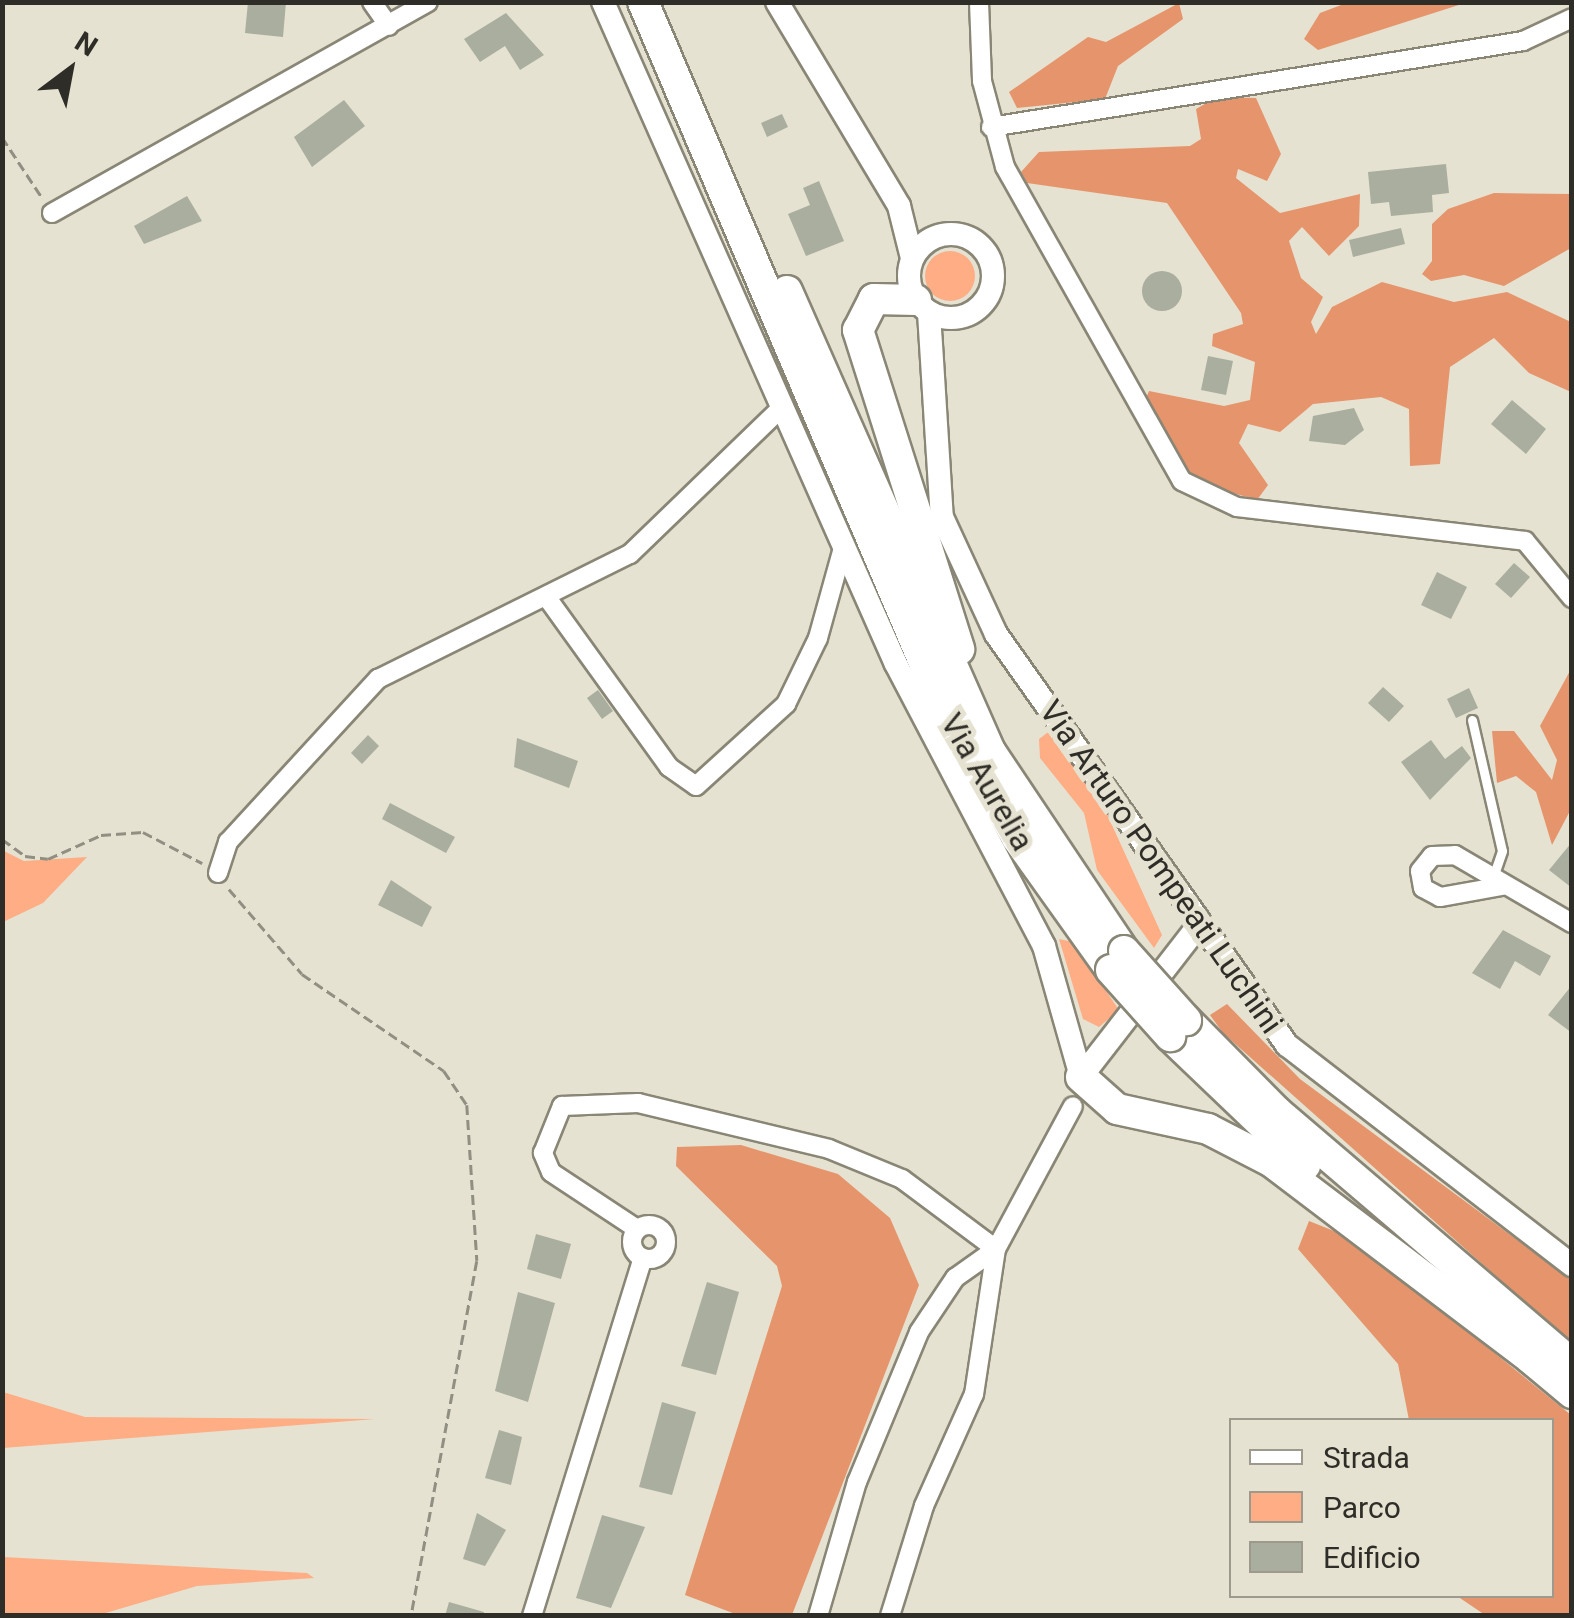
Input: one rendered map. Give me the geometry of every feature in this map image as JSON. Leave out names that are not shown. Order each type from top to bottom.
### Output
[{"type":"highway","name":"Via Aurelia","points":[[643,2],[941,702],[1017,838],[1178,1028],[1557,1366],[1572,1393]]},
{"type":"highway","name":"Via Aurelia","points":[[665,2],[948,667],[1045,844],[1118,961]]},
{"type":"highway","points":[[922,306],[874,299],[858,330],[956,642],[1045,844]]},
{"type":"highway","points":[[1081,1076],[1118,1109],[1208,1129],[1272,1162],[1557,1366]]},
{"type":"street","points":[[372,2],[389,26]]},
{"type":"street","points":[[52,213],[428,2]]},
{"type":"street","points":[[604,2],[928,730],[1044,946],[1081,1076]]},
{"type":"street","points":[[777,2],[885,181],[912,258],[922,306],[969,314],[988,296],[993,270],[970,238],[944,234],[885,181]]},
{"type":"street","points":[[979,2],[991,126],[1017,192],[1191,489],[1237,507],[1525,541],[1572,598]]},
{"type":"street","points":[[991,126],[1523,41],[1572,18]]},
{"type":"street","points":[[912,258],[944,234]]},
{"type":"street","name":"Via Arturo Pompeati Luchini","points":[[922,306],[942,517],[970,592],[1198,926],[1310,1068],[1572,1265]]},
{"type":"street","name":"Via Arturo Pompeati Luchini","points":[[932,416],[950,342],[969,314]]},
{"type":"street","points":[[218,873],[228,842],[378,679],[415,653],[548,599],[664,528],[783,406]]},
{"type":"street","points":[[548,599],[669,766],[696,786],[786,704],[818,638],[844,544]]},
{"type":"street","points":[[1497,882],[1572,923]]},
{"type":"street","points":[[1081,1076],[1198,926]]},
{"type":"street","points":[[643,1258],[658,1256],[665,1237],[654,1226],[638,1229],[551,1172],[543,1153],[562,1106],[638,1103],[829,1149],[902,1178],[996,1250]]},
{"type":"street","points":[[890,1616],[924,1506],[974,1394],[996,1250],[1072,1106]]},
{"type":"street","points":[[638,1229],[632,1245],[643,1258]]},
{"type":"street","points":[[818,1616],[857,1482],[914,1343],[956,1278],[996,1250]]},
{"type":"street","points":[[532,1616],[643,1258]]},
{"type":"lane","points":[[1472,720],[1502,851],[1497,882]]},
{"type":"path","points":[[2,137],[52,213]]},
{"type":"path","points":[[2,839],[25,856],[48,859],[110,832],[143,832],[218,873],[288,961],[444,1071],[467,1106],[477,1261],[412,1616]]},
{"type":"green space","points":[[950,251],[968,258],[975,276],[968,294],[950,301],[932,294],[925,276],[932,258]]},
{"type":"green space","points":[[1051,730],[1102,803],[1162,935],[1154,948],[1097,870],[1084,813],[1040,758],[1039,739]]},
{"type":"green space","points":[[2,850],[24,861],[87,857],[43,903],[3,922]]},
{"type":"green space","points":[[1059,939],[1073,942],[1119,1010],[1099,1027],[1083,1019]]},
{"type":"green space","points":[[3,1392],[85,1417],[375,1419],[3,1448]]},
{"type":"green space","points":[[3,1557],[307,1573],[314,1578],[197,1586],[99,1615],[3,1615]]},
{"type":"shaded area","points":[[1349,2],[1465,3],[1318,50],[1304,39],[1320,13]]},
{"type":"shaded area","points":[[1179,3],[1183,19],[1118,66],[1105,99],[1017,108],[1009,92],[1088,37],[1106,42]]},
{"type":"shaded area","points":[[1217,97],[1256,98],[1281,154],[1267,181],[1238,169],[1236,178],[1280,213],[1360,194],[1359,226],[1329,256],[1302,227],[1289,241],[1301,278],[1323,297],[1311,322],[1316,334],[1332,307],[1382,282],[1454,302],[1507,292],[1571,322],[1571,392],[1529,373],[1494,338],[1450,367],[1440,464],[1410,466],[1409,409],[1381,397],[1313,404],[1280,432],[1248,424],[1239,443],[1268,485],[1257,500],[1192,481],[1144,403],[1149,391],[1224,406],[1250,400],[1255,362],[1212,346],[1213,334],[1243,324],[1241,313],[1167,203],[1027,183],[1021,172],[1039,152],[1190,146],[1201,139],[1196,109]]},
{"type":"shaded area","points":[[1494,193],[1571,194],[1571,248],[1504,286],[1464,275],[1431,281],[1422,274],[1432,261],[1432,224],[1448,209]]},
{"type":"shaded area","points":[[1571,669],[1571,809],[1552,845],[1536,792],[1516,776],[1497,783],[1492,731],[1514,731],[1552,780],[1557,760],[1540,726]]},
{"type":"shaded area","points":[[1227,1004],[1300,1079],[1571,1280],[1571,1343],[1223,1033],[1210,1015]]},
{"type":"shaded area","points":[[741,1145],[838,1174],[890,1218],[919,1285],[792,1615],[738,1615],[685,1595],[782,1286],[777,1266],[676,1166],[677,1147]]},
{"type":"shaded area","points":[[1309,1221],[1354,1239],[1571,1415],[1571,1615],[1485,1615],[1460,1598],[1554,1598],[1554,1418],[1409,1418],[1398,1364],[1298,1249]]},
{"type":"building","points":[[248,2],[286,2],[283,37],[245,33]]},
{"type":"building","points":[[506,13],[544,55],[520,70],[505,46],[480,62],[464,39]]},
{"type":"building","points":[[344,100],[365,126],[312,167],[294,137]]},
{"type":"building","points":[[782,114],[788,127],[767,137],[761,123]]},
{"type":"building","points":[[1446,164],[1449,193],[1432,195],[1433,212],[1391,216],[1389,202],[1371,204],[1368,172]]},
{"type":"building","points":[[819,181],[844,241],[806,256],[788,214],[810,205],[803,188]]},
{"type":"building","points":[[187,196],[202,221],[144,244],[134,226]]},
{"type":"building","points":[[1401,228],[1405,244],[1353,257],[1349,240]]},
{"type":"building","points":[[1162,271],[1176,277],[1182,291],[1176,305],[1162,311],[1148,305],[1142,291],[1148,277]]},
{"type":"building","points":[[1208,356],[1233,361],[1226,395],[1201,390]]},
{"type":"building","points":[[1512,400],[1546,429],[1526,454],[1491,424]]},
{"type":"building","points":[[1354,408],[1364,430],[1345,445],[1309,441],[1313,416]]},
{"type":"building","points":[[1514,563],[1530,577],[1511,598],[1495,584]]},
{"type":"building","points":[[1437,572],[1467,587],[1451,619],[1421,605]]},
{"type":"building","points":[[1383,687],[1404,706],[1389,722],[1368,703]]},
{"type":"building","points":[[1469,688],[1478,708],[1456,718],[1447,699]]},
{"type":"building","points":[[598,690],[613,711],[602,719],[587,698]]},
{"type":"building","points":[[368,735],[379,746],[362,764],[351,753]]},
{"type":"building","points":[[517,738],[578,761],[569,788],[514,767]]},
{"type":"building","points":[[1431,740],[1445,759],[1462,746],[1471,758],[1430,800],[1401,762]]},
{"type":"building","points":[[390,803],[455,837],[446,853],[382,819]]},
{"type":"building","points":[[1572,842],[1572,888],[1549,870]]},
{"type":"building","points":[[391,880],[432,907],[422,927],[378,905]]},
{"type":"building","points":[[1503,930],[1551,956],[1540,976],[1515,961],[1500,989],[1472,973]]},
{"type":"building","points":[[1572,985],[1572,1033],[1548,1015]]},
{"type":"building","points":[[536,1234],[571,1244],[561,1279],[527,1269]]},
{"type":"building","points":[[707,1282],[739,1292],[716,1375],[681,1366]]},
{"type":"building","points":[[518,1292],[555,1303],[528,1402],[495,1391]]},
{"type":"building","points":[[662,1402],[696,1412],[672,1495],[639,1487]]},
{"type":"building","points":[[499,1430],[522,1437],[511,1485],[485,1478]]},
{"type":"building","points":[[477,1513],[506,1530],[485,1566],[463,1559]]},
{"type":"building","points":[[602,1515],[645,1527],[611,1608],[576,1598]]},
{"type":"building","points":[[449,1602],[484,1612],[483,1616],[445,1616]]}]
